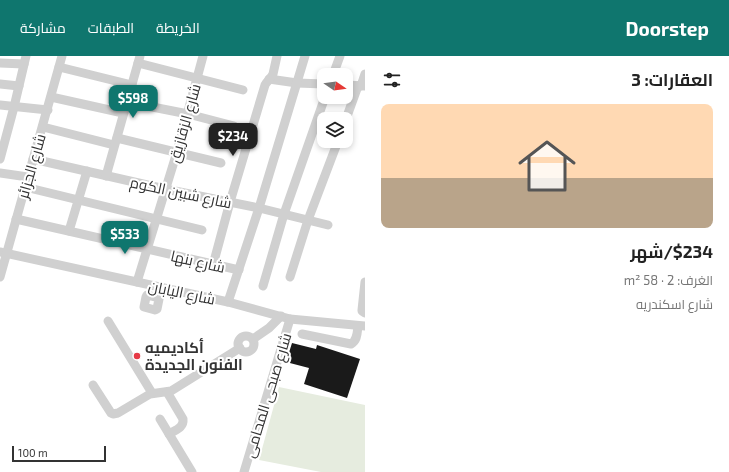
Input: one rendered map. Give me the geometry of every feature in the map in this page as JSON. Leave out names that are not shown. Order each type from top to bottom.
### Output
[{"type":"street","name":"شارع الجزائر","points":[[0,277],[3,253],[16,218],[48,110],[62,56]]},
{"type":"street","name":"شارع الزقازيق","points":[[137,282],[177,152],[203,56]]},
{"type":"street","points":[[213,264],[265,85],[274,74],[277,56]]},
{"type":"street","points":[[228,302],[259,208],[305,56]]},
{"type":"street","points":[[336,68],[340,56]]},
{"type":"street","points":[[106,176],[138,58],[198,78],[243,90]]},
{"type":"street","points":[[0,63],[25,60],[14,106],[3,139],[0,159]]},
{"type":"street","points":[[59,67],[132,84]]},
{"type":"street","points":[[349,112],[365,74]]},
{"type":"street","points":[[269,79],[297,83],[317,84]]},
{"type":"street","points":[[0,84],[19,86]]},
{"type":"street","points":[[51,97],[124,113]]},
{"type":"street","points":[[127,102],[188,114],[234,126]]},
{"type":"street","points":[[263,286],[284,214],[323,104]]},
{"type":"street","points":[[0,105],[48,110]]},
{"type":"street","points":[[42,127],[177,152],[221,163]]},
{"type":"street","points":[[290,277],[308,220],[335,148]]},
{"type":"street","name":"شارع شبين الكوم","points":[[33,159],[165,189],[259,208],[328,225]]},
{"type":"street","points":[[69,231],[88,171]]},
{"type":"street","points":[[0,172],[28,177]]},
{"type":"street","points":[[25,187],[202,230]]},
{"type":"street","name":"شارع بنها","points":[[16,218],[239,270]]},
{"type":"street","name":"شارع اليابان","points":[[3,253],[228,302],[286,317],[363,324]]},
{"type":"street","points":[[365,282],[362,310],[362,312],[365,313]]},
{"type":"street","points":[[152,296],[155,286]]},
{"type":"street","points":[[93,385],[111,413],[118,414],[152,393],[167,392],[171,390],[240,348],[239,343],[243,337],[248,336],[253,339],[286,317]]},
{"type":"street","name":"شارع صبحى المحامى","points":[[244,472],[286,317]]},
{"type":"street","points":[[108,321],[152,393]]},
{"type":"street","points":[[302,334],[351,344],[354,342],[363,324]]},
{"type":"street","points":[[167,392],[184,422],[181,427],[169,434]]},
{"type":"street","points":[[160,419],[192,472]]},
{"type":"shaded area","points":[[279,387],[365,405],[365,472],[321,472],[259,460]]},
{"type":"building","points":[[292,343],[316,349],[317,345],[360,359],[347,398],[304,384],[309,368],[286,362]]},
{"type":"place","name":"أكاديميه الفنون الجديدة","points":[[137,356]]}]
